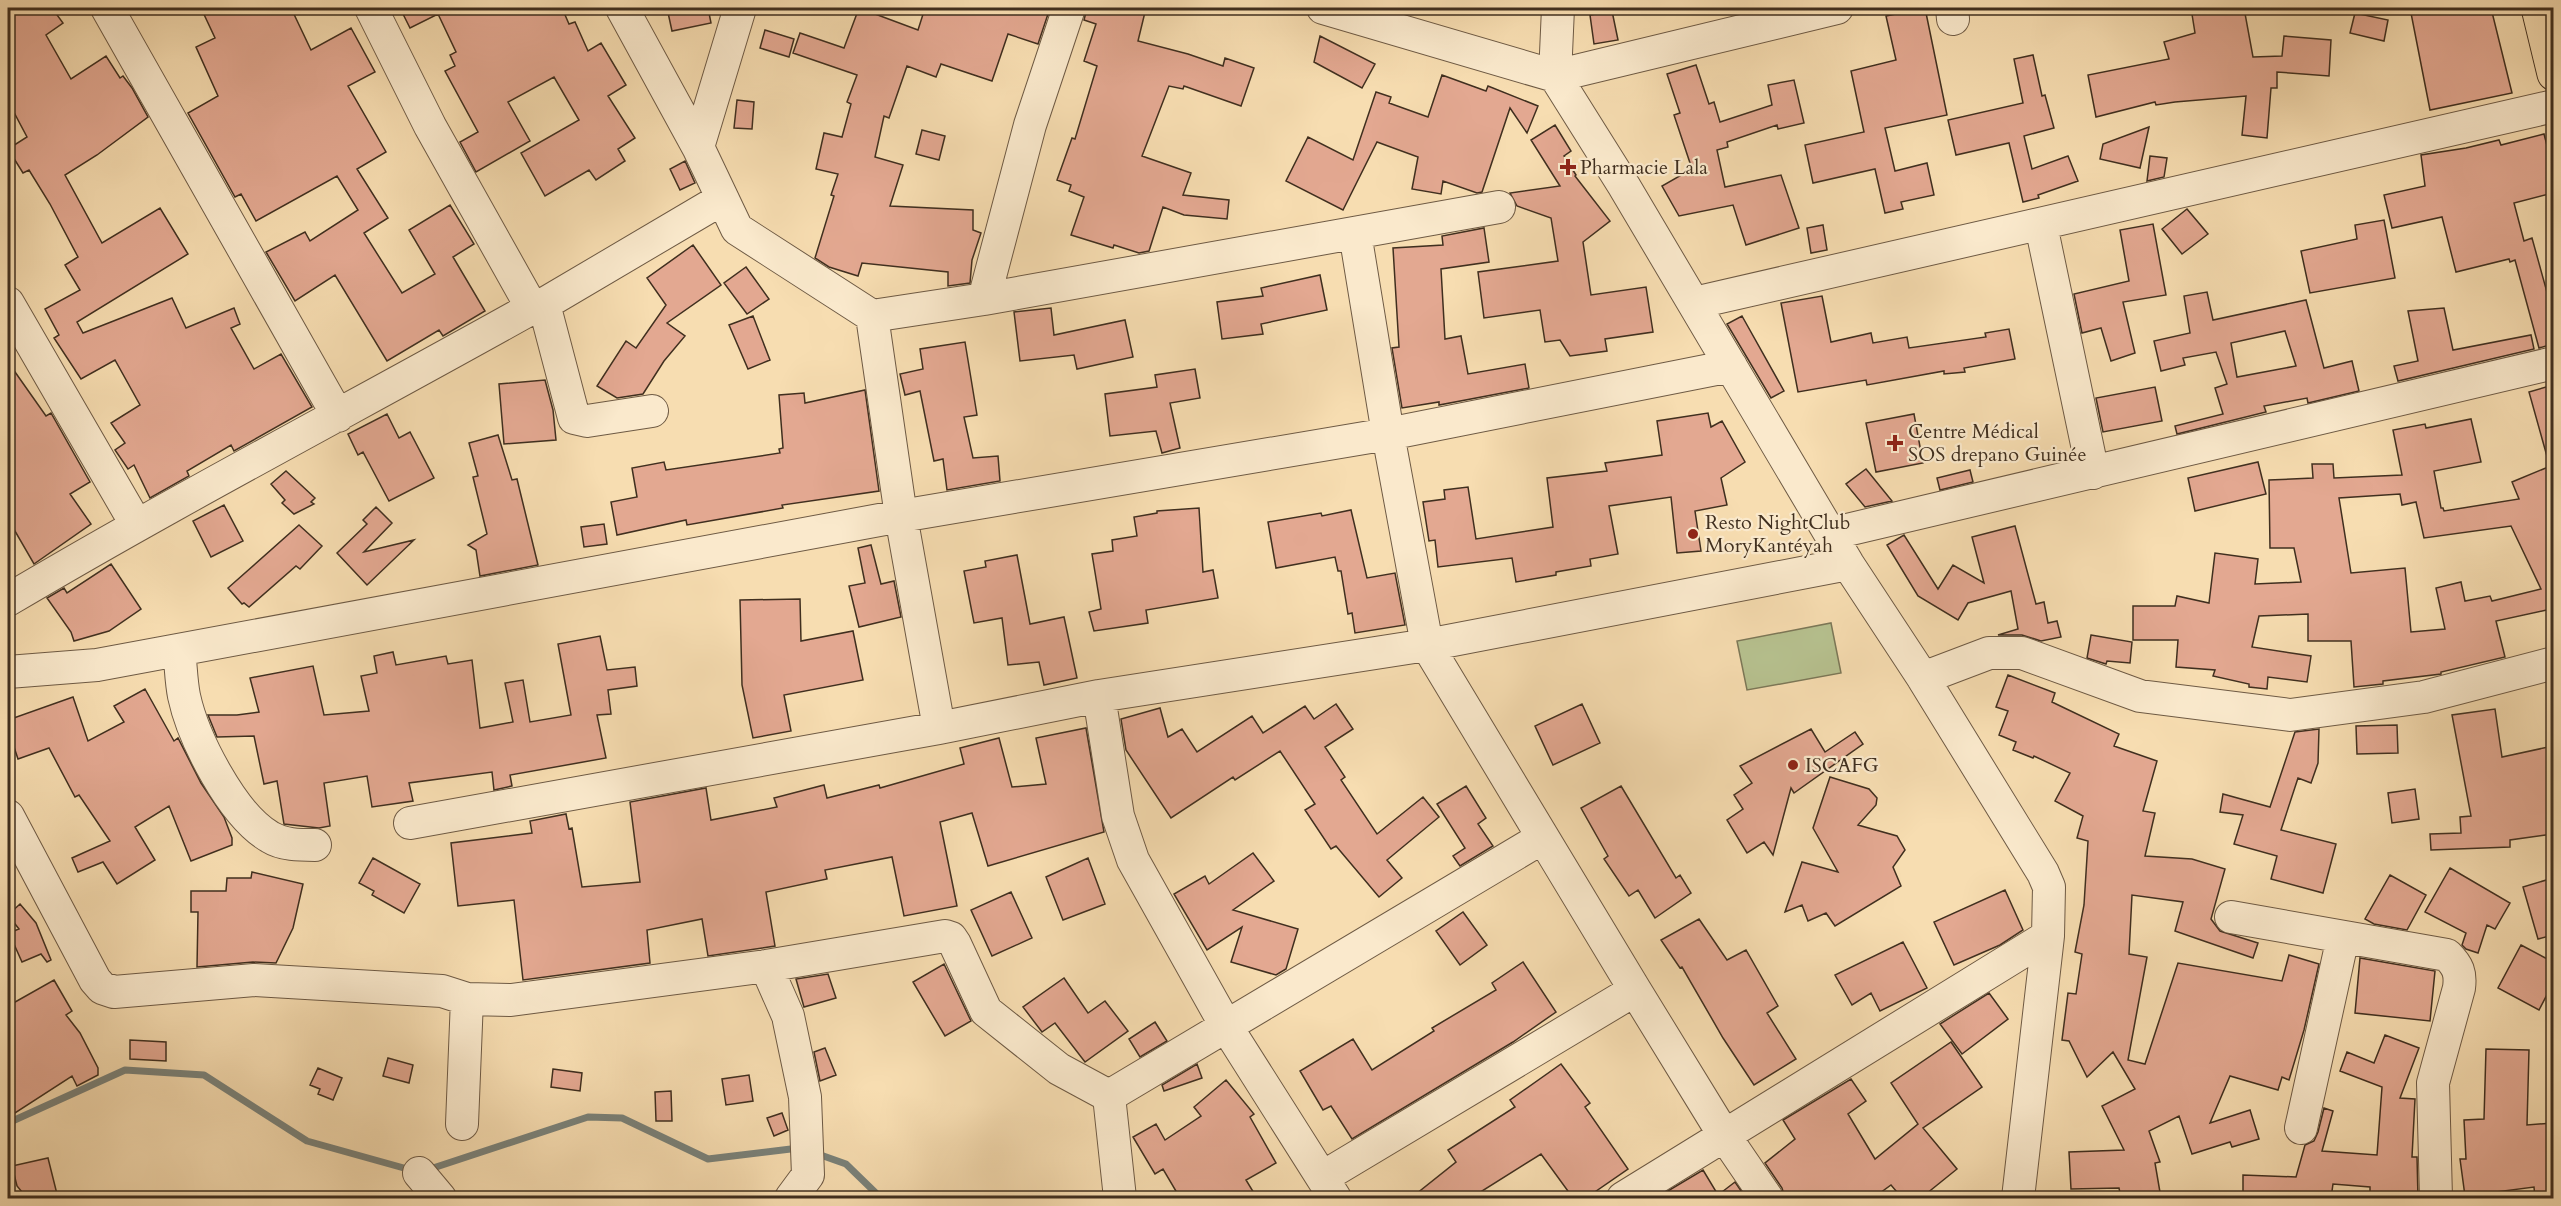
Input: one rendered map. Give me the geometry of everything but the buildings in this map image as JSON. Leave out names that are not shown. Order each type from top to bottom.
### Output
[{"type":"main road","points":[[2538,8],[2553,74]]},
{"type":"street","points":[[107,8],[338,416]]},
{"type":"street","points":[[371,8],[430,126],[538,306],[574,418],[587,421],[652,411]]},
{"type":"street","points":[[622,8],[698,147],[737,229],[872,316],[984,299],[1498,207]]},
{"type":"street","points":[[698,147],[740,8]]},
{"type":"street","points":[[984,299],[1030,126],[1069,8]]},
{"type":"street","points":[[1323,8],[1555,76],[1837,8]]},
{"type":"street","points":[[1558,8],[1555,76],[1694,303],[1848,564],[1923,678],[2043,873],[2049,887],[2048,936],[2018,1198]]},
{"type":"street","points":[[1694,303],[2553,106]]},
{"type":"street","points":[[8,600],[136,524],[538,306],[722,199]]},
{"type":"street","points":[[2041,225],[2094,473]]},
{"type":"street","points":[[1355,232],[1388,434],[1427,645],[1724,1136],[1767,1198]]},
{"type":"street","points":[[8,303],[136,524]]},
{"type":"street","points":[[872,316],[901,516],[939,728]]},
{"type":"street","points":[[1830,534],[2553,363]]},
{"type":"street","points":[[8,672],[97,665],[901,516],[1388,434],[1731,366]]},
{"type":"street","points":[[410,823],[939,728],[1099,696],[1427,645],[1848,564]]},
{"type":"street","points":[[179,650],[185,697],[197,736],[216,773],[246,817],[270,837],[289,844],[315,845]]},
{"type":"street","points":[[1923,678],[1989,653],[2022,653],[2140,696],[2290,715],[2424,697],[2553,663]]},
{"type":"street","points":[[1099,696],[1118,816],[1133,860],[1226,1026],[1329,1188],[1635,990]]},
{"type":"street","points":[[8,816],[95,980],[102,988],[114,992],[254,980],[442,991],[467,999],[511,1000],[766,966],[933,936],[945,936],[951,938],[955,944],[986,1011],[1059,1069],[1109,1096]]},
{"type":"street","points":[[1109,1096],[1542,838]]},
{"type":"street","points":[[2230,917],[2447,956],[2457,964],[2460,975],[2459,988],[2433,1083],[2436,1198]]},
{"type":"street","points":[[1623,1198],[2048,936]]},
{"type":"street","points":[[2301,1128],[2343,937]]},
{"type":"street","points":[[766,966],[788,1016],[805,1097],[808,1175],[792,1198]]},
{"type":"street","points":[[462,1124],[467,999]]},
{"type":"street","points":[[1109,1096],[1120,1198]]},
{"type":"street","points":[[419,1173],[440,1198]]},
{"type":"green space","points":[[1831,623],[1841,673],[1747,690],[1737,641]]},
{"type":"waterway","points":[[8,1123],[125,1070],[204,1075],[307,1141],[411,1170]]},
{"type":"waterway","points":[[427,1170],[588,1117],[622,1118],[708,1159],[799,1148]]},
{"type":"waterway","points":[[815,1153],[846,1164],[881,1198]]},
{"type":"place","name":"Pharmacie Lala","points":[[1568,167]]},
{"type":"place","name":"Centre Médical SOS drepano Guinée","points":[[1895,443]]},
{"type":"place","name":"Resto NightClub MoryKantéyah","points":[[1693,534]]},
{"type":"place","name":"ISCAFG","points":[[1793,765]]}]
